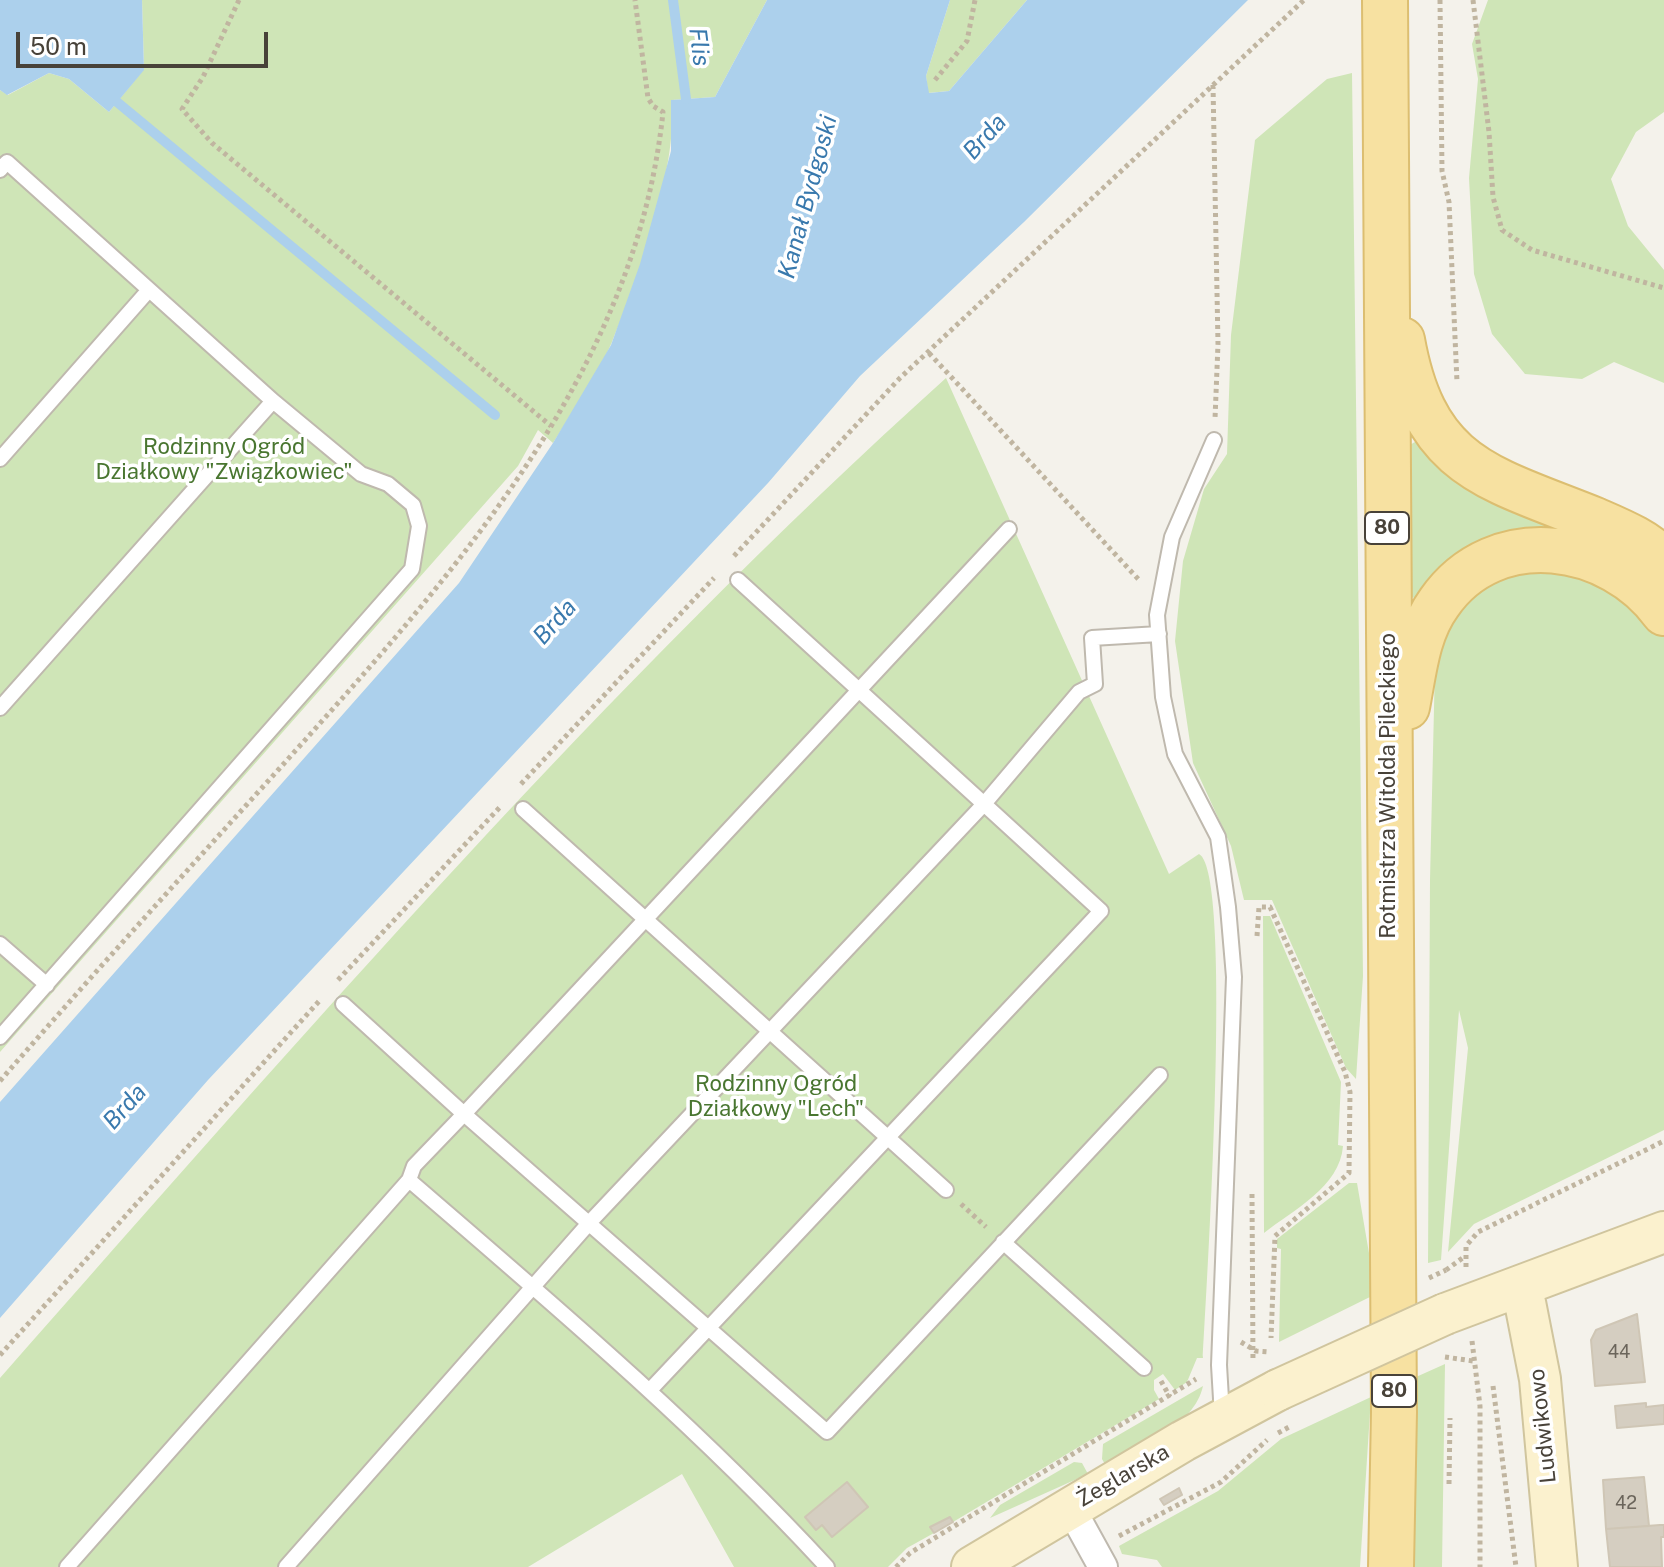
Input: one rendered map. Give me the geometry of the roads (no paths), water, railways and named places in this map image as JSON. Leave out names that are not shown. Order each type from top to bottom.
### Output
[{"type":"main road","name":"Rotmistrza Witolda Pileckiego","points":[[1385,2],[1394,1412],[1391,1567]]},
{"type":"main road","points":[[1386,249],[1409,379],[1425,417],[1440,440],[1479,472],[1607,525],[1638,541],[1664,561]]},
{"type":"main road","points":[[1389,808],[1422,633],[1440,602],[1460,580],[1502,557],[1526,550],[1574,552],[1616,567],[1655,601],[1664,613]]},
{"type":"street","points":[[1522,1287],[1664,1232]]},
{"type":"street","name":"Żeglarska","points":[[972,1567],[1079,1522],[1222,1419],[1266,1376],[1522,1287]]},
{"type":"street","name":"Ludwikowo","points":[[1522,1287],[1540,1379],[1557,1567]]},
{"type":"street","points":[[1079,1522],[1103,1567]]},
{"type":"lane","points":[[0,170],[7,162],[273,401],[361,474],[388,484],[413,505],[419,526],[412,569],[0,1037]]},
{"type":"lane","points":[[0,459],[148,291]]},
{"type":"lane","points":[[0,708],[273,401]]},
{"type":"lane","points":[[1214,440],[1172,537],[1160,602],[1159,634],[1163,697],[1175,754],[1218,837],[1234,977],[1219,1341],[1222,1419]]},
{"type":"lane","points":[[67,1567],[409,1180],[414,1166],[1009,529]]},
{"type":"lane","points":[[651,1389],[1101,911],[738,580]]},
{"type":"lane","points":[[286,1567],[590,1222],[984,804],[1079,692],[1095,684],[1092,638],[1159,634]]},
{"type":"lane","points":[[523,809],[946,1190]]},
{"type":"lane","points":[[0,944],[47,985]]},
{"type":"lane","points":[[343,1004],[827,1432],[1160,1075]]},
{"type":"lane","points":[[409,1180],[651,1389],[773,1508],[827,1567]]},
{"type":"lane","points":[[1003,1242],[1144,1368]]},
{"type":"water","points":[[0,0],[142,0],[144,70],[109,112],[69,79],[49,73],[7,95],[0,90]]},
{"type":"water","points":[[767,0],[950,0],[926,76],[929,93],[949,91],[1027,0],[1248,0],[1024,222],[860,376],[768,483],[208,1080],[0,1318],[0,1102],[459,583],[553,443],[611,345],[640,264],[671,151],[671,100],[715,97]]},
{"type":"waterway","name":"Flis","points":[[673,0],[686,99]]},
{"type":"waterway","points":[[117,102],[495,415]]},
{"type":"water label","name":"Brda","points":[[985,137]]},
{"type":"water label","name":"Kanał Bydgoski","points":[[808,197]]},
{"type":"water label","name":"Brda","points":[[555,622]]},
{"type":"water label","name":"Brda","points":[[125,1107]]},
{"type":"park label","name":"Rodzinny Ogród Działkowy \"Związkowiec\"","points":[[224,460]]},
{"type":"park label","name":"Rodzinny Ogród Działkowy \"Lech\"","points":[[776,1096]]}]
